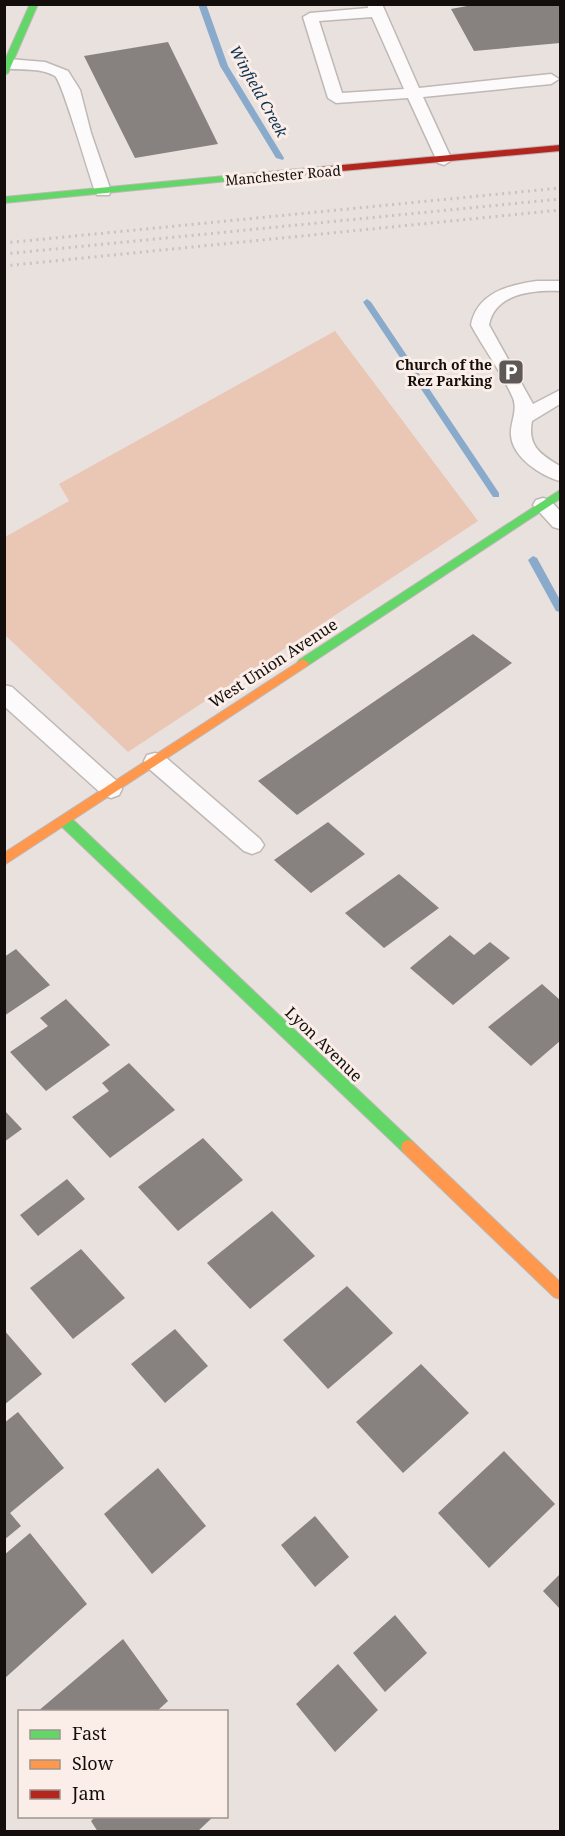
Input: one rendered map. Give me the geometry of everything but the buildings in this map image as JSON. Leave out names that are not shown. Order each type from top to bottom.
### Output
[{"type":"street","points":[[7,69],[34,4]]},
{"type":"street","name":"Manchester Road","points":[[4,200],[561,148]]},
{"type":"street","name":"West Union Avenue","points":[[4,860],[561,494]]},
{"type":"street","name":"Lyon Avenue","points":[[64,820],[561,1292]]},
{"type":"lane","points":[[444,160],[414,93],[376,8],[310,17],[336,98],[414,93],[551,79]]},
{"type":"lane","points":[[7,69],[45,67],[63,74],[72,90],[83,133],[103,191]]},
{"type":"lane","points":[[561,286],[523,289],[503,295],[487,304],[479,316],[480,325],[523,400],[525,417],[520,430],[522,444],[532,456],[561,475]]},
{"type":"lane","points":[[525,417],[561,396]]},
{"type":"lane","points":[[543,505],[561,522]]},
{"type":"lane","points":[[4,693],[111,789]]},
{"type":"lane","points":[[154,761],[252,845]]},
{"type":"shaded area","points":[[335,331],[478,521],[128,752],[5,635],[5,537],[69,501],[59,484]]},
{"type":"waterway","name":"Winfield Creek","points":[[202,4],[224,66],[280,158]]},
{"type":"waterway","name":"Winfield Creek","points":[[367,302],[496,495]]},
{"type":"waterway","name":"Winfield Creek","points":[[533,560],[560,608]]},
{"type":"railway","points":[[4,243],[560,188]]},
{"type":"railway","points":[[4,254],[560,199]]},
{"type":"railway","points":[[4,266],[560,210]]},
{"type":"traffic: fast","points":[[4,73],[34,4]]},
{"type":"traffic: fast","points":[[4,200],[277,174]]},
{"type":"traffic: fast","points":[[303,663],[560,494]]},
{"type":"traffic: fast","points":[[64,820],[408,1147]]},
{"type":"traffic: slow","points":[[4,860],[303,663]]},
{"type":"traffic: slow","points":[[408,1147],[560,1292]]},
{"type":"traffic: jam","points":[[277,174],[560,148]]},
{"type":"place","name":"Church of the Rez Parking","points":[[511,372]]}]
